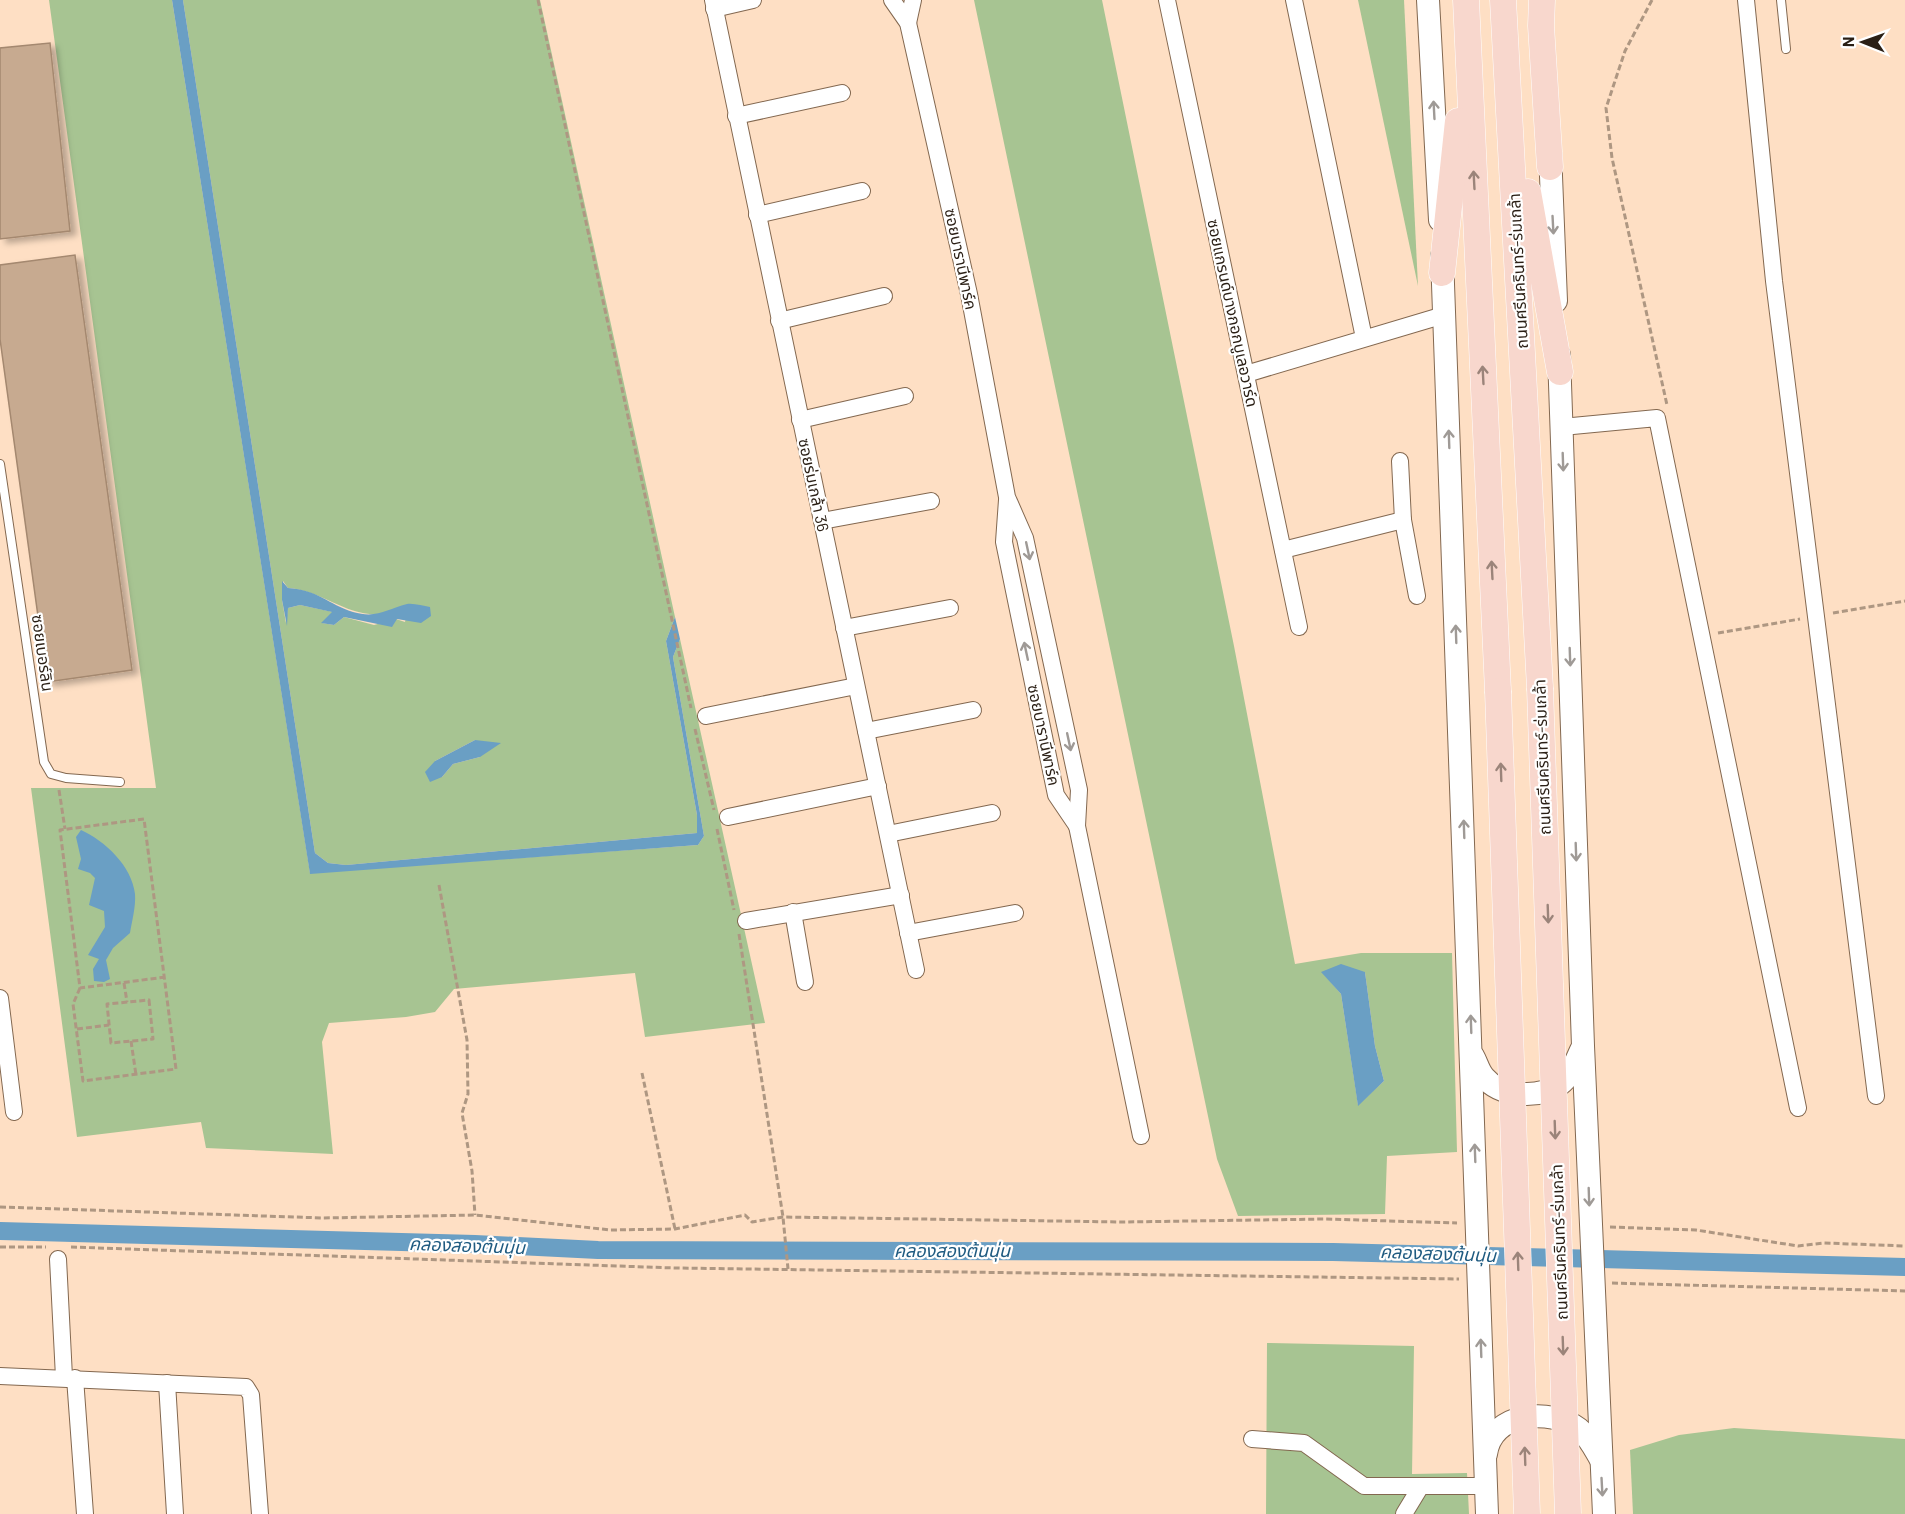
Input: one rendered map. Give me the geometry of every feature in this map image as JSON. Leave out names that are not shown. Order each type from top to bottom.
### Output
[{"type":"main road","points":[[1428,0],[1444,315],[1487,1514]]},
{"type":"main road","name":"ถนนศรีนครินทร์-ร่มเกล้า","points":[[1503,0],[1540,688],[1568,1514]]},
{"type":"main road","points":[[1541,0],[1550,167]]},
{"type":"main road","name":"ถนนศรีนครินทร์-ร่มเกล้า","points":[[1556,0],[1548,54],[1550,167],[1560,372],[1583,1046],[1604,1514]]},
{"type":"main road","points":[[1442,273],[1467,10]]},
{"type":"main road","points":[[1467,10],[1498,691],[1527,1514]]},
{"type":"main road","points":[[1508,82],[1560,372]]},
{"type":"main road","points":[[1472,1054],[1484,1077],[1496,1088],[1510,1093],[1525,1093],[1558,1086],[1571,1073],[1583,1046]]},
{"type":"main road","points":[[1484,1461],[1487,1446],[1496,1432],[1517,1418],[1530,1416],[1561,1421],[1577,1427],[1589,1439],[1601,1460]]},
{"type":"street","points":[[714,4],[753,0]]},
{"type":"street","name":"ซอยบารานีพาร์ค","points":[[892,0],[908,23],[969,294],[1007,497],[1025,538],[1079,790],[1077,826],[1142,1136]]},
{"type":"street","name":"ซอยบารานีพาร์ค","points":[[908,23],[914,0]]},
{"type":"street","name":"ซอยแกรนด์บางกอกบูเลอวาร์ด","points":[[1167,0],[1299,627]]},
{"type":"street","points":[[1294,0],[1364,338]]},
{"type":"street","points":[[1746,0],[1774,281],[1876,1096]]},
{"type":"street","name":"ซอยร่มเกล้า 36","points":[[714,4],[916,970]]},
{"type":"street","points":[[736,116],[842,93]]},
{"type":"street","points":[[757,215],[862,190]]},
{"type":"street","points":[[779,321],[884,296]]},
{"type":"street","points":[[1246,374],[1444,315]]},
{"type":"street","points":[[800,420],[905,396]]},
{"type":"street","points":[[1562,427],[1657,418],[1798,1108]]},
{"type":"street","points":[[1400,461],[1402,520],[1417,596]]},
{"type":"street","name":"ซอยบารานีพาร์ค","points":[[1007,497],[1004,542],[1056,795],[1077,826]]},
{"type":"street","points":[[822,521],[931,501]]},
{"type":"street","points":[[1283,550],[1402,520]]},
{"type":"street","points":[[844,628],[951,608]]},
{"type":"street","points":[[698,721],[856,686]]},
{"type":"street","points":[[866,731],[973,710]]},
{"type":"street","points":[[728,817],[878,786]]},
{"type":"street","points":[[888,834],[992,813]]},
{"type":"street","points":[[739,921],[901,895]]},
{"type":"street","points":[[793,912],[805,982]]},
{"type":"street","points":[[908,933],[1016,913]]},
{"type":"street","points":[[0,998],[6,1085],[14,1112]]},
{"type":"street","points":[[61,1251],[70,1378],[85,1514]]},
{"type":"street","points":[[0,1376],[241,1386],[249,1390],[260,1514]]},
{"type":"street","points":[[167,1383],[175,1514]]},
{"type":"street","points":[[1252,1439],[1304,1443],[1364,1486],[1486,1486]]},
{"type":"street","points":[[1404,1514],[1421,1486]]},
{"type":"lane","points":[[1781,0],[1786,49]]},
{"type":"lane","name":"ซอยเบอร์ลิน","points":[[0,464],[44,762],[51,774],[58,776]]},
{"type":"lane","points":[[58,776],[120,782]]},
{"type":"path","points":[[538,0],[698,721],[739,921],[783,1217],[788,1269]]},
{"type":"path","points":[[1652,0],[1625,51],[1606,108],[1612,158],[1668,413]]},
{"type":"path","points":[[1714,622],[1717,633],[1905,601]]},
{"type":"path","points":[[58,776],[64,830]]},
{"type":"path","points":[[144,819],[166,977],[176,1069],[83,1081],[73,1004],[80,988],[60,830],[144,819]]},
{"type":"path","points":[[439,885],[467,1040],[468,1094],[462,1113],[472,1172],[475,1215]]},
{"type":"path","points":[[80,988],[166,977]]},
{"type":"path","points":[[124,982],[127,1002]]},
{"type":"path","points":[[149,999],[153,1039],[111,1043],[109,1025],[107,1004],[149,999]]},
{"type":"path","points":[[76,1029],[109,1025]]},
{"type":"path","points":[[131,1041],[136,1075]]},
{"type":"path","points":[[642,1073],[675,1229]]},
{"type":"path","points":[[0,1207],[323,1218],[475,1215],[610,1230],[675,1229],[745,1215],[752,1222],[783,1217],[1123,1222],[1325,1219],[1467,1223]]},
{"type":"path","points":[[1605,1227],[1696,1230],[1798,1246],[1824,1243],[1905,1246]]},
{"type":"path","points":[[0,1247],[61,1251],[675,1268],[1469,1279]]},
{"type":"path","points":[[1610,1283],[1905,1291]]},
{"type":"green space","points":[[49,0],[172,0],[310,873],[698,845],[704,836],[673,657],[680,639],[765,1023],[645,1037],[635,973],[454,989],[435,1012],[406,1017],[329,1023],[322,1042],[333,1154],[206,1148],[201,1122],[77,1137],[31,788],[156,788]]},
{"type":"green space","points":[[183,0],[540,0],[675,617],[666,641],[697,815],[697,833],[346,865],[328,863],[315,853]],"holes":[[[283,581],[288,588],[312,593],[358,612],[385,613],[409,604],[405,622],[396,619],[374,625],[344,617],[334,625],[322,623],[333,612],[300,605],[288,608],[286,623],[282,600]],[[475,740],[480,757],[453,764],[442,777],[435,761]]]},
{"type":"green space","points":[[974,0],[1102,0],[1234,646],[1295,964],[1361,953],[1452,953],[1457,1152],[1387,1156],[1385,1214],[1238,1216],[1217,1159]],"holes":[[[1322,972],[1365,972],[1375,1046],[1384,1081],[1358,1105],[1341,994]]]},
{"type":"green space","points":[[1358,0],[1404,0],[1418,286]]},
{"type":"green space","points":[[1267,1343],[1414,1346],[1412,1474],[1467,1473],[1469,1514],[1266,1514]]},
{"type":"green space","points":[[1734,1428],[1905,1439],[1905,1514],[1633,1514],[1630,1450],[1679,1435]]},
{"type":"water","points":[[172,0],[183,0],[315,853],[328,863],[346,865],[697,833],[697,815],[666,641],[675,617],[680,639],[673,657],[704,836],[698,845],[310,874]]},
{"type":"water","points":[[282,581],[288,588],[307,591],[361,614],[375,614],[413,604],[430,607],[431,616],[421,623],[397,619],[392,627],[344,617],[334,625],[321,623],[332,612],[300,605],[288,608],[287,626],[282,600]]},
{"type":"water","points":[[475,740],[501,743],[480,757],[453,764],[442,777],[430,782],[425,772],[435,761]]},
{"type":"water","points":[[81,830],[108,848],[123,864],[133,884],[135,894],[130,933],[113,948],[106,960],[110,979],[104,982],[94,981],[93,969],[99,959],[88,955],[105,927],[104,911],[89,905],[95,878],[90,873],[78,869],[81,859],[76,837]]},
{"type":"water","points":[[1341,964],[1365,972],[1375,1046],[1384,1081],[1358,1106],[1341,994],[1321,972]]},
{"type":"building","points":[[50,43],[70,231],[0,239],[0,48]]},
{"type":"building","points":[[75,255],[132,670],[47,682],[0,339],[0,265]]},
{"type":"waterway","name":"คลองสองต้นนุ่น","points":[[0,1231],[475,1244],[598,1250],[1333,1252],[1905,1267]]}]
